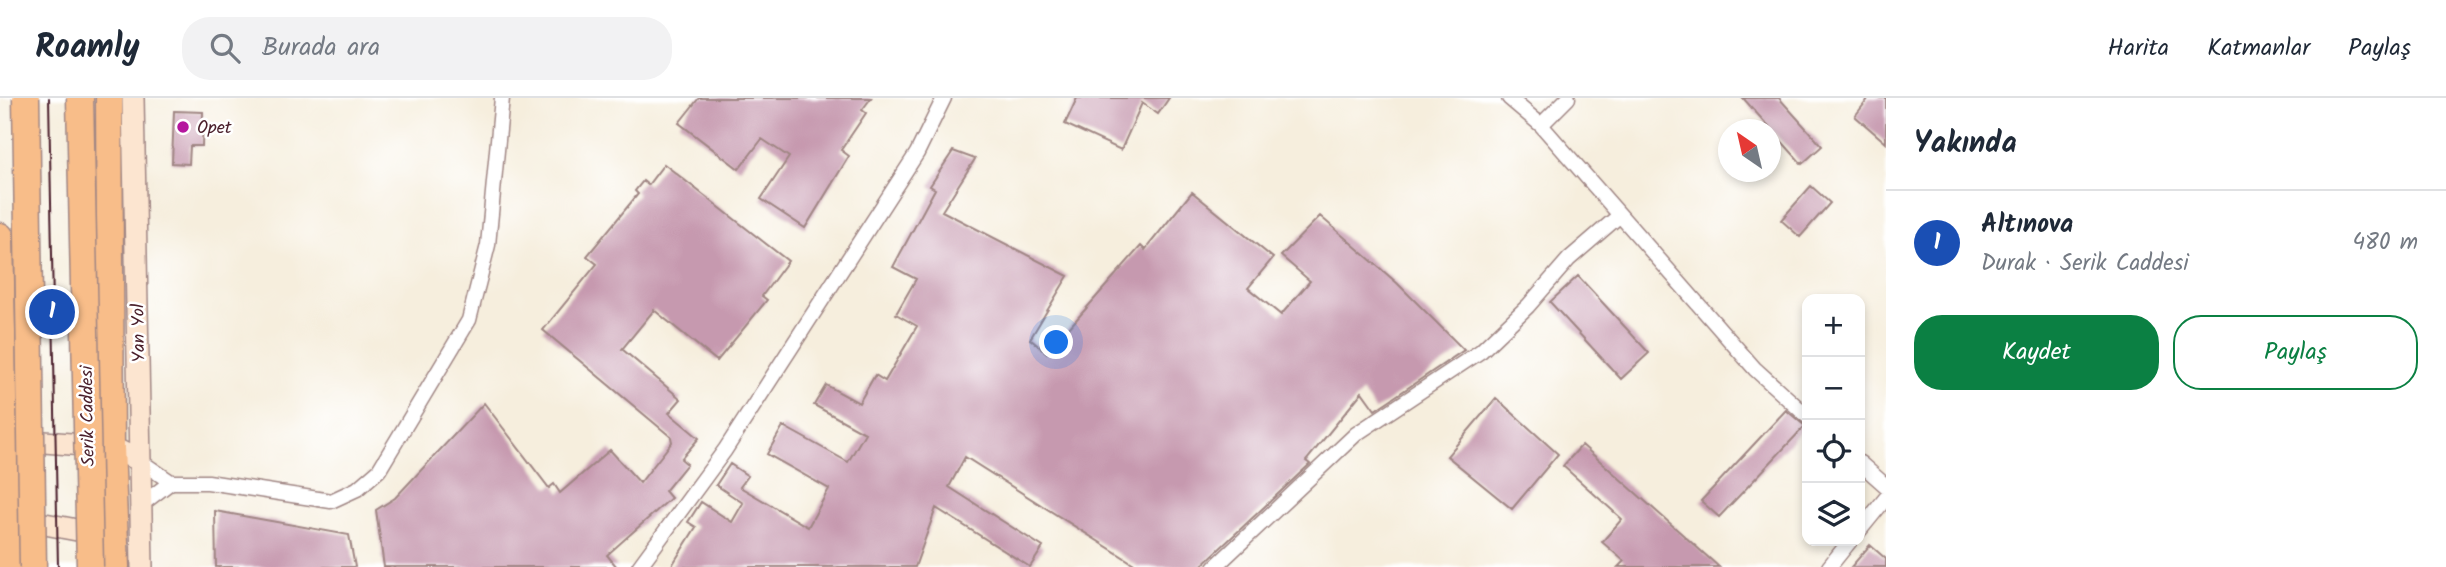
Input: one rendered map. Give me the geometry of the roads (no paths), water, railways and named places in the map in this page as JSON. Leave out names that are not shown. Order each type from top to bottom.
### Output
[{"type":"highway","points":[[26,98],[33,567]]},
{"type":"highway","name":"Serik Caddesi","points":[[80,98],[90,567]]},
{"type":"highway","points":[[109,98],[111,447],[116,567]]},
{"type":"highway","points":[[0,236],[3,514],[7,567]]},
{"type":"street","name":"Yan Yol","points":[[132,98],[142,567]]},
{"type":"street","points":[[2,439],[111,447],[141,461],[171,482],[208,482],[331,501],[357,489],[379,470],[469,320],[488,245],[502,98]]},
{"type":"street","points":[[639,567],[725,450],[918,153],[944,98]]},
{"type":"street","points":[[1509,98],[1542,125],[1755,369],[1802,411]]},
{"type":"street","points":[[1542,125],[1568,98]]},
{"type":"street","points":[[1215,567],[1356,434],[1481,351],[1528,306],[1569,259],[1620,215]]},
{"type":"street","points":[[1865,467],[1886,486]]},
{"type":"street","points":[[3,514],[77,530],[114,521],[171,482]]},
{"type":"street","points":[[1865,524],[1886,498]]},
{"type":"street","points":[[1829,567],[1846,546]]},
{"type":"tram line","points":[[49,98],[58,567]]},
{"type":"place","name":"Opet","points":[[183,127]]},
{"type":"place","name":"Altınova","points":[[52,312]]}]
